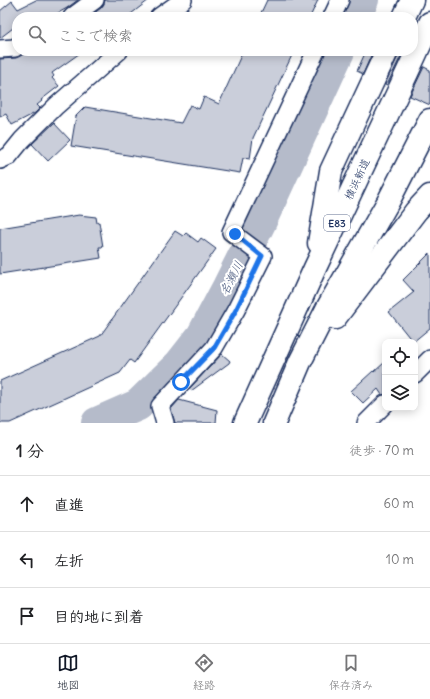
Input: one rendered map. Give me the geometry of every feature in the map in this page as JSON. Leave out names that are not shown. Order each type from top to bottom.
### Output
[{"type":"highway","points":[[406,12],[412,0]]},
{"type":"highway","name":"横浜新道","points":[[418,49],[430,23]]},
{"type":"highway","points":[[316,268],[331,171],[385,56]]},
{"type":"highway","name":"横浜新道","points":[[245,423],[415,56]]},
{"type":"highway","points":[[274,423],[300,362],[328,307],[388,202],[430,120]]},
{"type":"highway","points":[[300,362],[416,211],[430,196]]},
{"type":"street","points":[[79,12],[95,0]]},
{"type":"street","points":[[166,12],[183,0]]},
{"type":"street","points":[[334,12],[340,0]]},
{"type":"street","points":[[0,49],[12,48]]},
{"type":"street","points":[[0,160],[9,156],[22,140],[56,106],[113,56]]},
{"type":"street","points":[[165,423],[160,406],[214,348],[236,310],[262,256],[231,232],[314,56]]},
{"type":"street","points":[[418,371],[430,359]]},
{"type":"street","points":[[366,423],[382,407]]},
{"type":"building","points":[[36,0],[78,0],[60,12],[12,12],[12,29],[0,38],[0,11],[12,1],[18,9]]},
{"type":"building","points":[[105,0],[149,0],[133,12],[96,12],[104,4]]},
{"type":"building","points":[[267,0],[318,0],[312,12],[261,12]]},
{"type":"building","points":[[20,56],[76,56],[52,73],[54,76],[52,78],[59,86],[41,100],[42,101],[37,105],[40,108],[35,113],[12,125],[6,114],[0,117],[0,59],[16,58]]},
{"type":"building","points":[[241,56],[292,56],[253,138],[250,159],[243,158],[240,173],[71,146],[76,116],[85,107],[181,123],[190,105],[199,109],[204,97],[219,104]]},
{"type":"building","points":[[364,56],[371,56],[363,74],[357,71]]},
{"type":"building","points":[[398,56],[401,56],[387,85],[385,84]]},
{"type":"building","points":[[424,67],[430,70],[430,105],[410,96]]},
{"type":"building","points":[[54,123],[70,140],[48,161],[32,144]]},
{"type":"building","points":[[79,215],[96,217],[97,223],[99,222],[103,247],[99,247],[101,258],[0,274],[0,228]]},
{"type":"building","points":[[175,231],[183,236],[186,233],[198,242],[201,238],[216,249],[134,363],[130,360],[120,373],[10,423],[0,423],[0,381],[100,336]]},
{"type":"building","points":[[430,253],[430,328],[417,339],[411,339],[389,312],[414,292],[403,280]]},
{"type":"building","points":[[222,354],[230,361],[229,363],[191,391],[189,389]]},
{"type":"building","points":[[382,365],[382,395],[378,389],[363,403],[351,391],[373,371],[374,372]]},
{"type":"building","points":[[179,400],[217,410],[216,423],[175,423],[171,409]]},
{"type":"waterway","name":"名瀬川","points":[[357,12],[363,0]]},
{"type":"waterway","name":"名瀬川","points":[[97,423],[138,405],[180,364],[202,336],[260,223],[337,56]]},
{"type":"route","points":[[181,382],[214,348],[236,310],[262,256],[235,234]]}]
